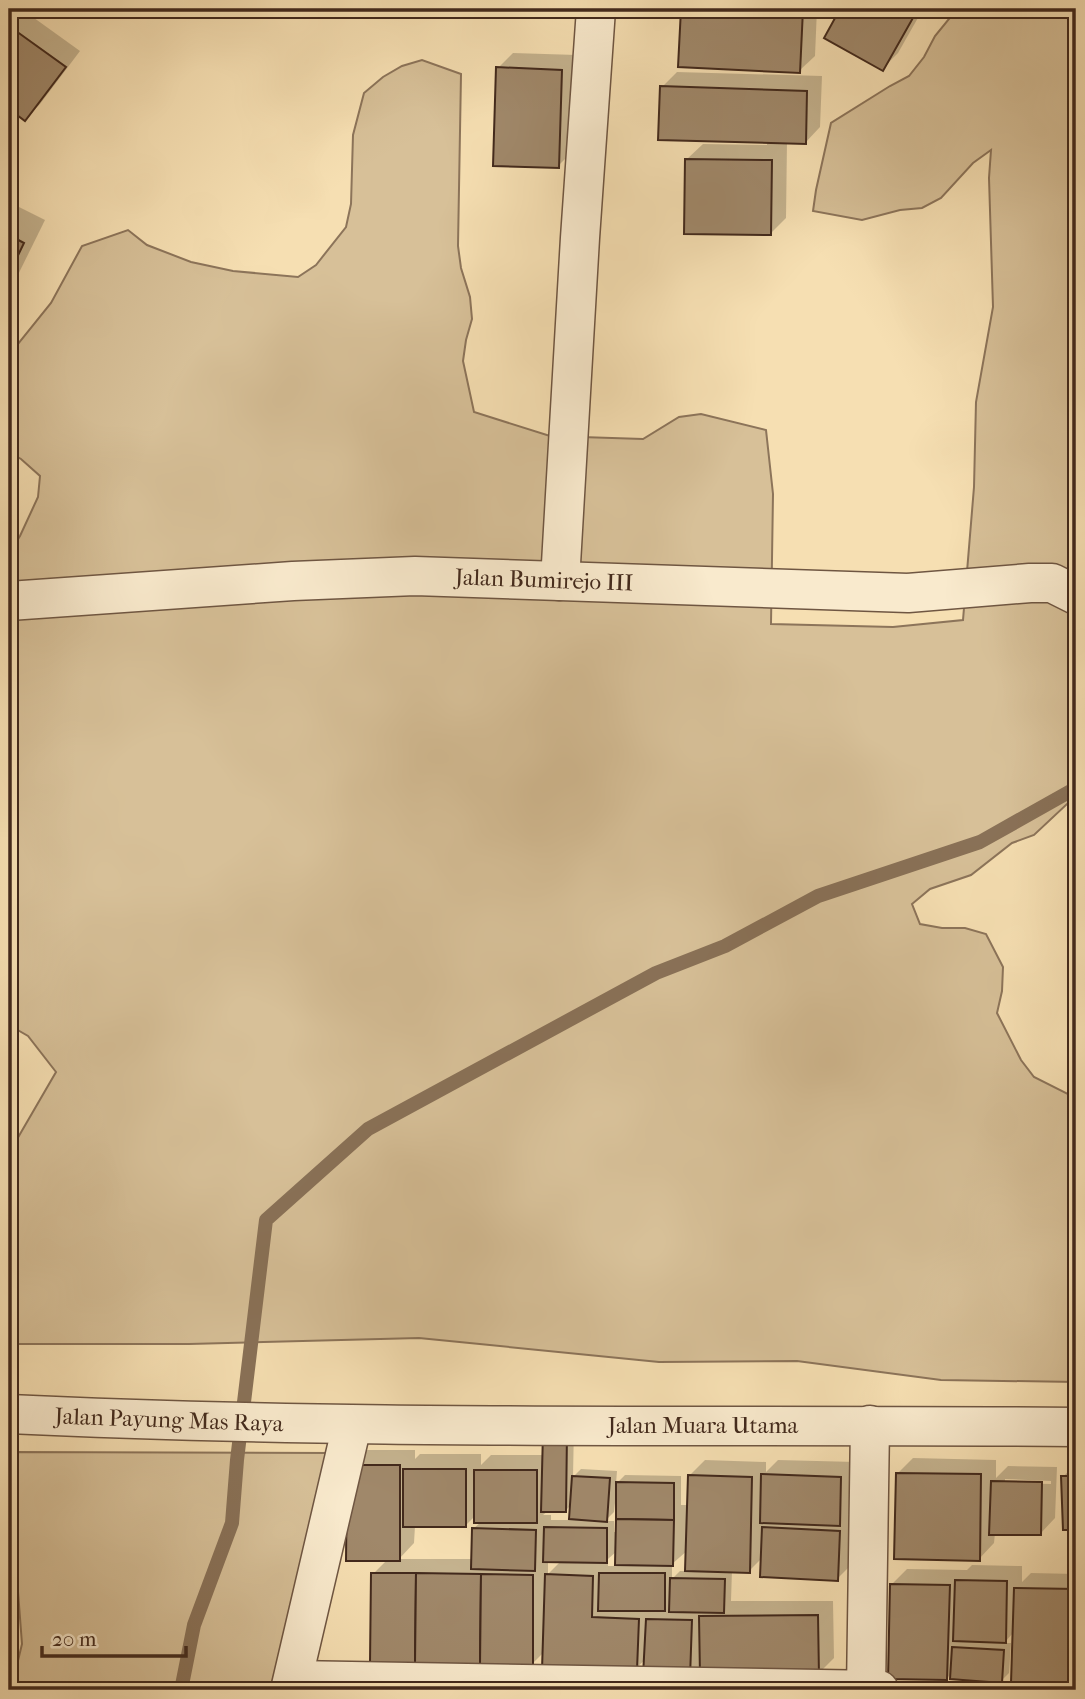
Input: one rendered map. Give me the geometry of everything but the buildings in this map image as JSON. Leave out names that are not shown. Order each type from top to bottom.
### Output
[{"type":"street","points":[[560,581],[596,9]]},
{"type":"street","name":"Jalan Bumirejo III","points":[[9,601],[293,581],[415,576],[908,593],[1052,583],[1076,595]]},
{"type":"street","name":"Jalan Payung Mas Raya","points":[[9,1415],[341,1425]]},
{"type":"street","points":[[341,1425],[291,1685],[879,1690]]},
{"type":"street","name":"Jalan Muara Utama","points":[[341,1425],[1076,1427]]},
{"type":"street","points":[[866,1690],[870,1425]]},
{"type":"shaded area","points":[[957,9],[1076,9],[1076,800],[1068,803],[1034,835],[1012,843],[971,875],[930,889],[912,904],[920,924],[965,928],[986,934],[1003,967],[1002,991],[997,1013],[1021,1060],[1034,1077],[1076,1098],[1076,1382],[941,1380],[797,1361],[659,1362],[419,1338],[189,1344],[9,1344],[9,1153],[56,1072],[28,1036],[9,1025],[9,904],[13,891],[9,884],[9,553],[38,497],[40,476],[9,452],[9,355],[51,303],[82,246],[128,230],[147,245],[191,262],[233,271],[298,277],[316,265],[346,227],[351,204],[353,135],[364,93],[402,66],[422,60],[461,74],[458,246],[461,268],[470,297],[472,319],[463,361],[474,412],[550,436],[643,439],[679,417],[701,414],[766,430],[773,494],[771,624],[893,627],[963,620],[974,487],[976,402],[993,307],[989,178],[991,150],[973,163],[941,198],[922,208],[900,210],[862,220],[813,211],[831,123],[909,76],[924,57],[935,36]]},
{"type":"shaded area","points":[[9,1452],[332,1453],[272,1690],[11,1690],[22,1644]]},
{"type":"waterway","points":[[181,1690],[194,1625],[232,1523],[266,1220],[368,1129],[656,973],[725,946],[818,896],[980,842],[1076,788]]}]
